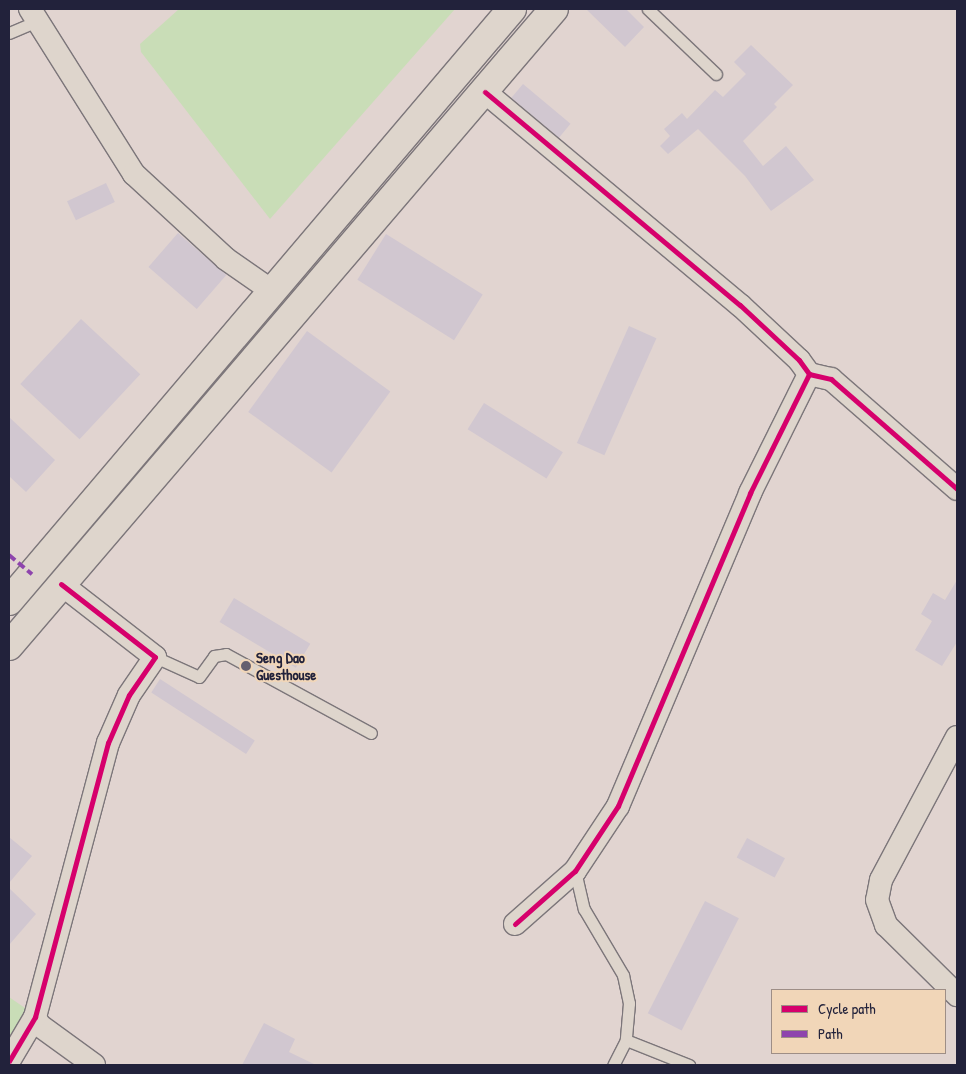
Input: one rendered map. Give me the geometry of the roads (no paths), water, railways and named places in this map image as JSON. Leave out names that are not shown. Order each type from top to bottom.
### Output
[{"type":"main road","points":[[9,601],[512,9]]},
{"type":"main road","points":[[9,646],[485,92],[554,9]]},
{"type":"main road","points":[[93,502],[116,521]]},
{"type":"street","points":[[33,15],[134,174],[226,260],[272,291]]},
{"type":"street","points":[[485,92],[740,304],[799,360],[809,374],[831,378],[957,489]]},
{"type":"street","points":[[515,924],[575,871],[618,806],[750,493],[809,374]]},
{"type":"street","points":[[9,1061],[35,1018],[108,744],[130,695],[155,657],[61,584]]},
{"type":"street","points":[[957,737],[881,880],[877,900],[886,925],[957,995]]},
{"type":"street","points":[[35,1018],[39,1025],[94,1065]]},
{"type":"lane","points":[[648,9],[716,74]]},
{"type":"lane","points":[[9,33],[33,15]]},
{"type":"lane","points":[[155,657],[199,677],[214,656],[226,654],[370,733]]},
{"type":"lane","points":[[575,871],[584,909],[623,975],[629,1003],[626,1040],[613,1065]]},
{"type":"lane","points":[[626,1040],[689,1065]]},
{"type":"place","name":"Seng Dao Guesthouse","points":[[246,666]]}]
